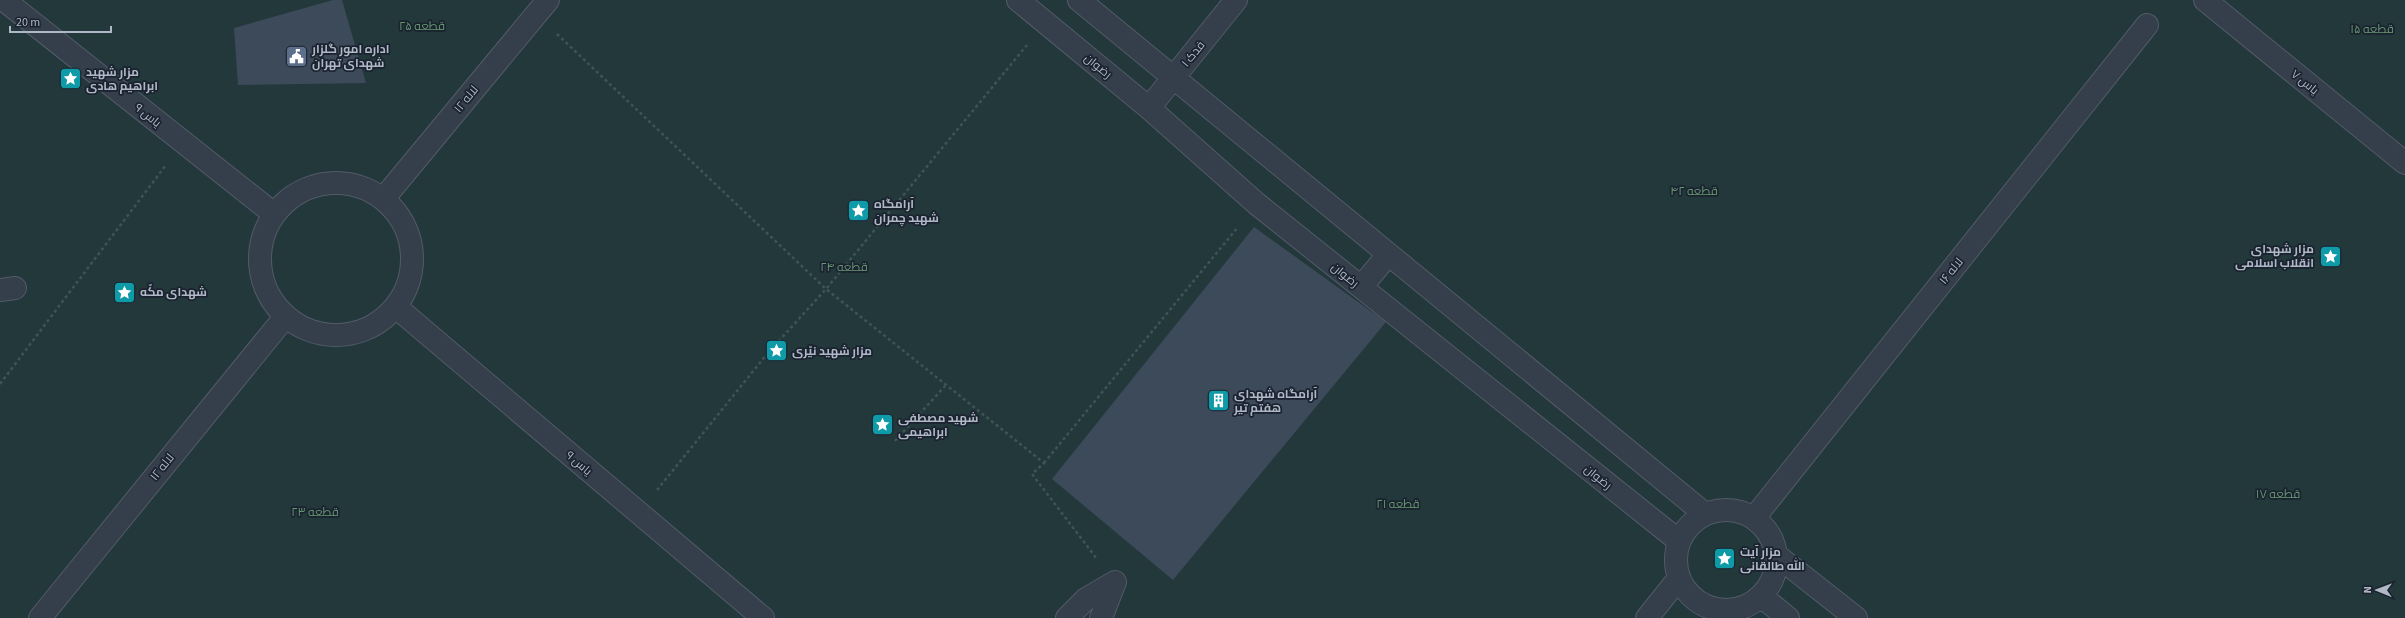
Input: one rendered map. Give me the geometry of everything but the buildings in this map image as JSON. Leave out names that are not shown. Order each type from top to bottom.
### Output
[{"type":"lane","name":"یاس ۹","points":[[4,0],[274,214]]},
{"type":"lane","name":"رضوان","points":[[1018,0],[1149,108],[1257,204],[1679,541]]},
{"type":"lane","points":[[1080,0],[1388,255],[1705,514]]},
{"type":"lane","name":"فدک ۱","points":[[1149,108],[1236,0]]},
{"type":"lane","name":"یاس ۷","points":[[2205,0],[2405,163]]},
{"type":"lane","name":"لاله ۱۲","points":[[384,198],[542,7]]},
{"type":"lane","name":"لاله ۱۶","points":[[1754,518],[2147,25]]},
{"type":"lane","points":[[338,182],[362,186],[384,198],[400,216],[410,238],[413,262],[408,286],[396,307],[378,324],[355,334],[331,336],[306,330],[285,317],[270,300],[262,279],[259,256],[263,234],[274,214],[291,196],[320,184],[338,182]]},
{"type":"lane","points":[[1361,288],[1388,255]]},
{"type":"lane","name":"یاس ۹","points":[[396,307],[763,618]]},
{"type":"lane","name":"لاله ۱۲","points":[[40,618],[285,317]]},
{"type":"lane","points":[[1721,509],[1738,510],[1754,518],[1765,528],[1773,541],[1776,555],[1773,577],[1761,596],[1748,605],[1732,610],[1716,609],[1694,611],[1688,592],[1679,578],[1676,566],[1679,541],[1694,521],[1705,514],[1721,509]]},
{"type":"lane","points":[[1776,555],[1856,618]]},
{"type":"lane","points":[[1647,618],[1679,578]]},
{"type":"lane","points":[[1067,618],[1086,599],[1115,582]]},
{"type":"lane","points":[[1101,618],[1115,582]]},
{"type":"lane","points":[[1761,596],[1788,618]]},
{"type":"path","points":[[542,7],[826,289],[1044,463]]},
{"type":"path","points":[[638,513],[767,354],[826,289],[1045,23]]},
{"type":"path","points":[[0,384],[183,143]]},
{"type":"path","points":[[1115,582],[1032,474],[1044,463],[1257,204]]},
{"type":"path","points":[[895,441],[946,386]]},
{"type":"green space","points":[[0,0],[2405,0],[2405,618],[0,618]]},
{"type":"place","name":"اداره امور گلزار شهدای تهران","points":[[297,56]]},
{"type":"place","name":"مزار شهید ابراهیم هادی","points":[[70,79]]},
{"type":"place","name":"آرامگاه شهید چمران","points":[[859,211]]},
{"type":"place","name":"مزار شهدای انقلاب اسلامی","points":[[2330,256]]},
{"type":"place","name":"شهدای مکّه","points":[[125,292]]},
{"type":"place","name":"مزار شهید نیّری","points":[[777,351]]},
{"type":"place","name":"آرامگاه شهدای هفتم تیر","points":[[1218,401]]},
{"type":"place","name":"شهید مصطفی ابراهیمی","points":[[882,425]]},
{"type":"place","name":"مزار آیت الله طالقانی","points":[[1725,559]]},
{"type":"park label","name":"قطعه ۲۵","points":[[422,26]]},
{"type":"park label","name":"قطعه ۱۵","points":[[2372,29]]},
{"type":"park label","name":"قطعه ۴۲","points":[[1694,191]]},
{"type":"park label","name":"قطعه ۲۴","points":[[844,267]]},
{"type":"park label","name":"قطعه ۱۷","points":[[2278,494]]},
{"type":"park label","name":"قطعه ۲۱","points":[[1398,504]]},
{"type":"park label","name":"قطعه ۲۳","points":[[315,512]]}]
